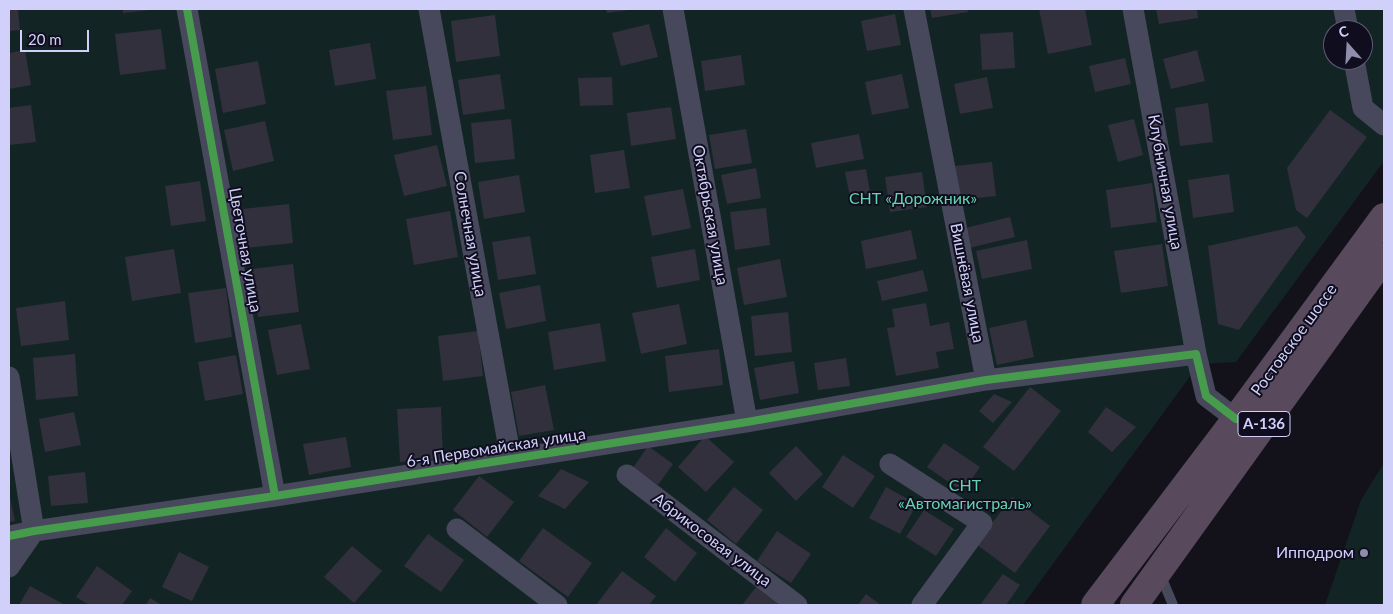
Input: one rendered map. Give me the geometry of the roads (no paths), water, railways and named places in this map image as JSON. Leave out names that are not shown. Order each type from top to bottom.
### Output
[{"type":"highway","name":"Ростовское шоссе","points":[[1095,605],[1236,419],[1384,217]]},
{"type":"highway","name":"Ростовское шоссе","points":[[1134,605],[1384,257]]},
{"type":"street","name":"Цветочная улица","points":[[187,9],[275,496]]},
{"type":"street","name":"Солнечная улица","points":[[429,9],[511,459]]},
{"type":"street","name":"Октябрьская улица","points":[[673,9],[747,422]]},
{"type":"street","name":"Вишнёвая улица","points":[[914,9],[986,380]]},
{"type":"street","name":"Клубничная улица","points":[[1133,9],[1196,354],[1206,396],[1236,419]]},
{"type":"street","points":[[1356,70],[1363,108],[1384,125]]},
{"type":"street","name":"6-я Первомайская улица","points":[[9,536],[747,422],[986,380],[1196,354]]},
{"type":"street","points":[[9,377],[34,531],[9,567]]},
{"type":"street","points":[[890,464],[982,524],[922,605]]},
{"type":"street","name":"Абрикосовая улица","points":[[627,475],[798,605]]},
{"type":"street","points":[[457,529],[557,605]]},
{"type":"lane","points":[[1159,571],[1174,605]]},
{"type":"place","name":"Ипподром","points":[[1364,553]]},
{"type":"park label","name":"СНТ «Дорожник»","points":[[913,199]]},
{"type":"park label","name":"СНТ «Автомагистраль»","points":[[965,495]]}]
